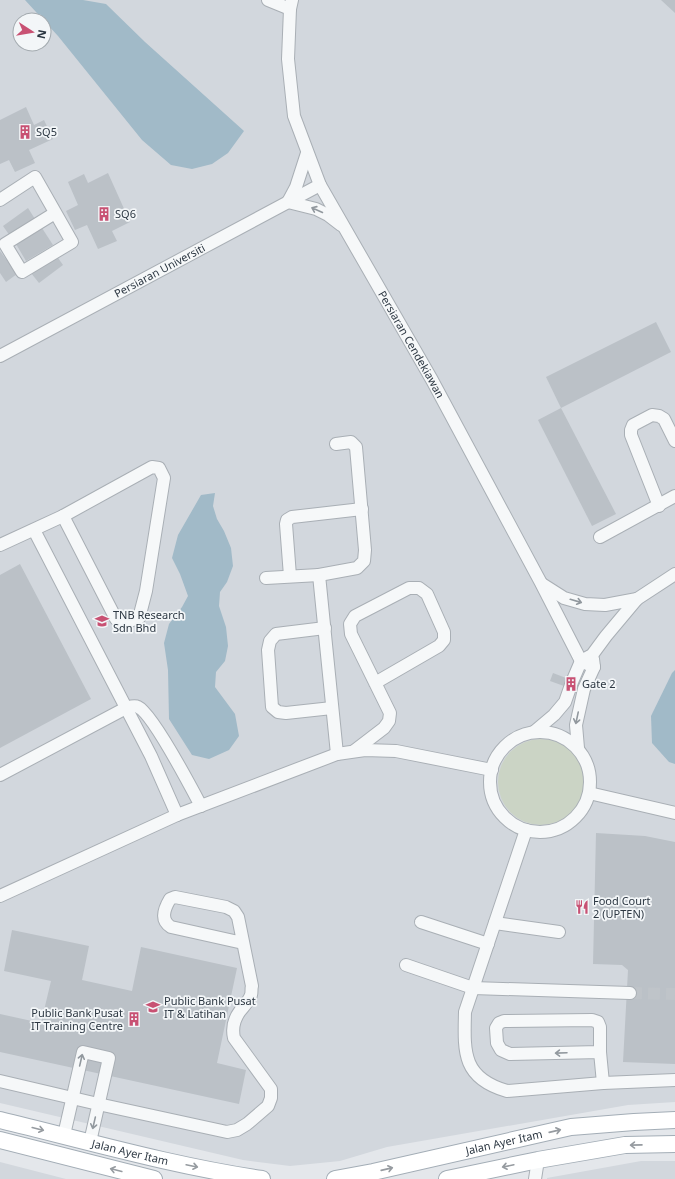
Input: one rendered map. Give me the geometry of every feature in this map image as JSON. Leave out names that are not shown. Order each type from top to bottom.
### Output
[{"type":"main road","name":"Jalan Ayer Itam","points":[[0,1120],[227,1174],[262,1179]]},
{"type":"main road","name":"Jalan Ayer Itam","points":[[335,1179],[373,1172],[571,1127],[675,1120]]},
{"type":"main road","name":"Jalan Ayer Itam","points":[[0,1140],[154,1179]]},
{"type":"main road","points":[[447,1179],[464,1177],[538,1160],[625,1145],[675,1144]]},
{"type":"street","points":[[268,0],[291,4]]},
{"type":"street","name":"Persiaran Cendekiawan","points":[[291,4],[288,59],[294,116],[320,185],[432,380],[541,583],[581,661]]},
{"type":"street","points":[[308,153],[296,187],[288,202],[316,209],[343,226]]},
{"type":"street","points":[[0,200],[35,177],[72,242],[22,272],[5,244],[55,213]]},
{"type":"street","name":"Persiaran Universiti","points":[[0,356],[320,185]]},
{"type":"street","points":[[659,506],[631,435],[631,430],[633,426],[652,415],[659,416],[664,419],[675,441]]},
{"type":"street","points":[[266,578],[319,574],[357,568],[364,561],[366,550],[356,447],[351,442],[336,444]]},
{"type":"street","points":[[0,545],[63,516],[152,467],[159,468],[164,478],[146,590],[138,618],[126,622],[116,619],[63,516]]},
{"type":"street","points":[[600,537],[675,496]]},
{"type":"street","points":[[290,576],[286,524],[288,520],[292,517],[362,509]]},
{"type":"street","points":[[34,530],[151,756],[177,815]]},
{"type":"street","points":[[319,574],[337,754]]},
{"type":"street","points":[[578,748],[576,725],[584,689],[593,661],[606,636],[637,599],[675,574]]},
{"type":"street","points":[[541,583],[564,598],[585,604],[605,605],[637,599]]},
{"type":"street","points":[[353,752],[384,728],[389,721],[390,713],[375,683],[351,634],[350,624],[355,616],[409,588],[419,588],[427,594],[444,632],[444,640],[439,646],[375,683]]},
{"type":"street","points":[[325,628],[276,634],[270,641],[268,650],[272,706],[278,712],[286,713],[332,708]]},
{"type":"street","points":[[535,731],[554,733],[571,742],[584,756],[590,774],[589,793],[582,810],[566,825],[553,831],[544,832],[526,830],[518,827],[504,817],[495,804],[490,787],[492,770],[499,753],[505,746],[519,736],[535,731],[554,715],[565,702],[581,661],[593,661]]},
{"type":"street","points":[[0,775],[126,708],[134,706],[139,707],[147,716],[176,761],[201,806]]},
{"type":"street","points":[[0,896],[177,815],[337,754],[365,750],[396,751],[492,770]]},
{"type":"street","points":[[589,793],[675,813]]},
{"type":"street","points":[[526,830],[465,1012],[464,1039],[467,1059],[472,1069],[480,1078],[493,1087],[507,1091],[603,1083],[675,1080]]},
{"type":"street","points":[[0,1082],[227,1132],[237,1130],[247,1124],[268,1106],[271,1098],[271,1089],[234,1038],[234,1022],[238,1013],[248,1001],[252,986],[238,917],[234,911],[226,908],[176,897],[170,899],[166,905],[163,917],[165,924],[171,927],[243,943]]},
{"type":"street","points":[[421,922],[488,944]]},
{"type":"street","points":[[495,923],[559,932]]},
{"type":"street","points":[[406,965],[473,988],[630,993]]},
{"type":"street","points":[[600,1052],[510,1054],[501,1050],[497,1043],[496,1028],[499,1023],[504,1021],[592,1020],[598,1022],[600,1027],[600,1052],[603,1083]]},
{"type":"street","points":[[64,1136],[83,1052],[108,1058],[90,1142]]},
{"type":"street","points":[[535,1179],[538,1160]]},
{"type":"shaded area","points":[[0,0],[675,0],[675,1102],[628,1105],[387,1147],[340,1161],[290,1166],[243,1160],[0,1103]]},
{"type":"shaded area","points":[[641,1161],[675,1161],[675,1179],[547,1179],[547,1178]]},
{"type":"shaded area","points":[[0,1162],[66,1179],[0,1179]]},
{"type":"green space","points":[[541,739],[557,742],[565,746],[577,758],[581,766],[584,782],[581,798],[577,806],[565,818],[557,822],[541,825],[525,822],[517,818],[505,806],[501,798],[498,782],[501,766],[505,758],[517,746],[525,742]]},
{"type":"water","points":[[25,0],[83,0],[106,4],[145,42],[244,131],[228,153],[212,164],[192,169],[171,165],[142,140],[52,29],[52,12],[36,12]]},
{"type":"water","points":[[215,493],[213,506],[217,519],[231,548],[233,566],[227,582],[220,592],[219,606],[226,627],[228,646],[225,661],[216,672],[215,687],[235,714],[239,736],[229,750],[209,759],[192,755],[169,719],[168,670],[164,643],[169,624],[182,607],[188,596],[172,558],[178,535],[201,495]]},
{"type":"water","points":[[675,670],[675,764],[669,762],[652,743],[651,716],[672,673]]},
{"type":"building","points":[[661,0],[675,0],[675,13]]},
{"type":"building","name":"SQ5","points":[[26,107],[34,125],[44,120],[53,139],[29,150],[35,163],[15,172],[9,160],[0,164],[0,120]]},
{"type":"building","name":"SQ6","points":[[108,173],[130,222],[112,231],[117,241],[98,249],[87,225],[75,230],[66,211],[78,205],[68,182],[84,174],[88,183]]},
{"type":"building","points":[[28,208],[35,219],[10,236],[3,226]]},
{"type":"building","points":[[42,228],[53,245],[26,261],[16,244]]},
{"type":"building","points":[[0,251],[17,274],[6,282],[0,273]]},
{"type":"building","points":[[56,255],[63,265],[39,283],[31,273]]},
{"type":"building","points":[[656,322],[671,352],[561,408],[546,377]]},
{"type":"building","points":[[561,408],[616,514],[592,526],[538,420]]},
{"type":"building","points":[[20,564],[91,699],[0,748],[0,575]]},
{"type":"building","name":"Gate 2","points":[[553,673],[592,688],[589,695],[550,681]]},
{"type":"building","points":[[596,833],[645,836],[675,842],[675,1064],[623,1062],[628,970],[622,965],[593,964]]},
{"type":"building","name":"Public Bank Pusat IT Training Centre","points":[[12,930],[89,946],[82,980],[132,991],[141,947],[237,968],[217,1063],[246,1070],[239,1104],[0,1052],[0,1014],[41,1023],[51,981],[4,971]]},
{"type":"tunnel","points":[[630,993],[675,994]]},
{"type":"place","name":"SQ5","points":[[25,132]]},
{"type":"place","name":"SQ6","points":[[104,214]]},
{"type":"place","name":"TNB Research Sdn Bhd","points":[[102,621]]},
{"type":"place","name":"Gate 2","points":[[571,684]]},
{"type":"place","name":"Food Court 2 (UPTEN)","points":[[582,907]]},
{"type":"place","name":"Public Bank Pusat IT & Latihan","points":[[153,1007]]},
{"type":"place","name":"Public Bank Pusat IT Training Centre","points":[[134,1019]]}]
